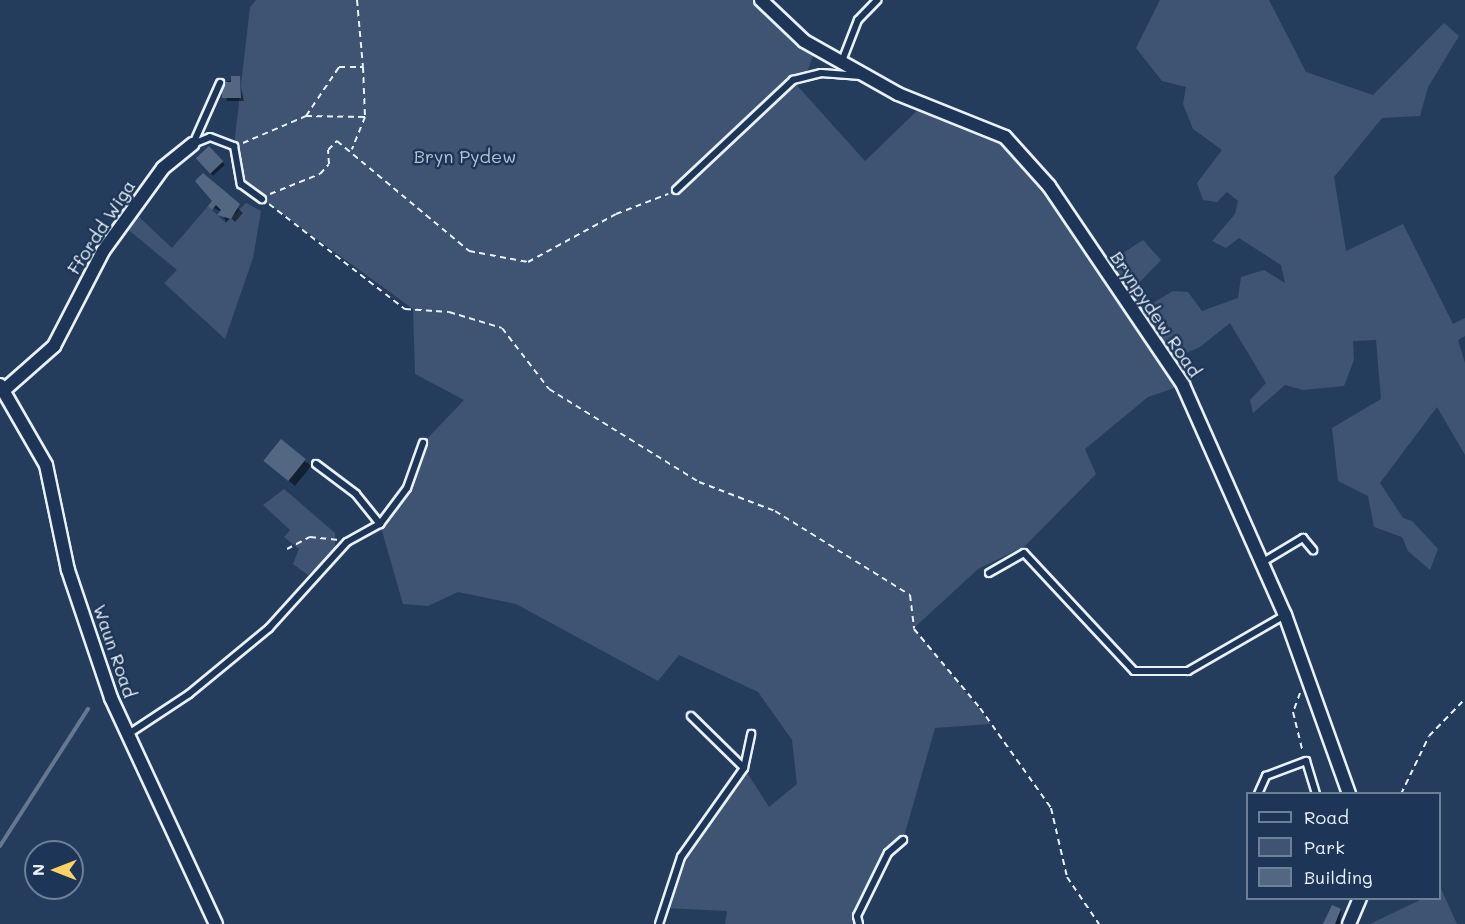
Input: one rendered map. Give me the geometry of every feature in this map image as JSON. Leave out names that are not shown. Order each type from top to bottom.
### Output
[{"type":"street","name":"Brynpydew Road","points":[[761,0],[791,32],[898,94],[992,129],[1048,186],[1183,385],[1285,615],[1348,792]]},
{"type":"street","name":"Ffordd Wiga","points":[[2,388],[54,346],[109,242],[163,168],[193,144]]},
{"type":"street","name":"Waun Road","points":[[2,388],[46,465],[68,570],[127,736],[216,924]]},
{"type":"street","points":[[1349,924],[1359,900]]},
{"type":"lane","points":[[842,61],[858,20],[877,0]]},
{"type":"lane","points":[[676,190],[793,80],[821,73],[868,77]]},
{"type":"lane","points":[[193,144],[220,83]]},
{"type":"lane","points":[[193,144],[210,137],[234,146],[241,184],[262,199]]},
{"type":"lane","points":[[127,736],[189,694],[269,628],[348,542],[380,524],[407,488],[423,443]]},
{"type":"lane","points":[[316,464],[356,494],[380,524]]},
{"type":"lane","points":[[1263,562],[1303,538],[1313,550]]},
{"type":"lane","points":[[988,573],[1024,553],[1134,671],[1188,671],[1285,615]]},
{"type":"lane","points":[[691,716],[744,768]]},
{"type":"lane","points":[[659,924],[681,857],[744,768],[752,734]]},
{"type":"lane","points":[[1259,792],[1266,776],[1306,762],[1315,792]]},
{"type":"lane","points":[[859,924],[857,916],[888,853],[903,840]]},
{"type":"path","points":[[352,149],[365,117],[357,0]]},
{"type":"path","points":[[306,116],[339,67],[363,67]]},
{"type":"path","points":[[234,146],[306,116],[365,117]]},
{"type":"path","points":[[676,190],[616,214],[528,262],[469,251],[413,207],[352,149],[338,141],[328,150],[329,164],[320,174],[290,182],[262,199],[405,309],[449,312],[502,328],[549,389],[699,482],[775,511],[910,595],[914,629],[980,708],[1051,808],[1067,877],[1099,924]]},
{"type":"path","points":[[287,549],[309,537],[348,542]]},
{"type":"path","points":[[1299,687],[1293,712],[1306,762]]},
{"type":"path","points":[[1402,792],[1429,736],[1465,699]]},
{"type":"green space","name":"Bryn Pydew","points":[[256,0],[761,0],[816,48],[806,75],[793,81],[865,161],[924,104],[1005,137],[1103,266],[1143,240],[1161,260],[1138,284],[1153,303],[1173,291],[1188,292],[1202,311],[1238,298],[1241,277],[1264,270],[1285,283],[1281,265],[1239,238],[1226,248],[1212,241],[1235,214],[1238,201],[1227,192],[1217,202],[1203,200],[1197,183],[1222,150],[1193,129],[1183,104],[1186,87],[1162,81],[1136,48],[1160,0],[1269,0],[1306,72],[1373,95],[1444,23],[1459,36],[1428,87],[1420,116],[1382,118],[1334,177],[1346,251],[1403,224],[1453,324],[1465,318],[1465,336],[1458,340],[1465,363],[1465,455],[1437,407],[1380,483],[1403,518],[1412,521],[1438,549],[1430,570],[1408,551],[1402,537],[1374,527],[1368,496],[1338,481],[1332,428],[1381,399],[1376,340],[1353,341],[1354,360],[1344,386],[1303,390],[1285,385],[1253,413],[1250,400],[1266,383],[1230,323],[1200,347],[1168,361],[1183,385],[1148,397],[1085,449],[1096,474],[1025,546],[978,569],[914,628],[991,724],[935,728],[903,840],[888,853],[857,916],[861,924],[725,924],[727,911],[665,908],[681,857],[744,768],[769,807],[797,784],[792,740],[758,692],[679,655],[658,681],[516,604],[458,592],[428,606],[403,604],[380,524],[407,488],[423,443],[464,400],[415,374],[413,309],[241,184],[234,146],[250,7]]},
{"type":"green space","points":[[246,203],[261,211],[253,258],[225,339],[164,283],[177,270],[125,227],[136,214],[172,248],[208,206],[226,223]]},
{"type":"green space","points":[[284,489],[335,533],[335,551],[308,575],[293,564],[299,549],[284,537],[290,530],[263,505]]},
{"type":"green space","points":[[1441,889],[1457,924],[1370,924],[1420,900],[1441,900]]},
{"type":"building","points":[[231,76],[240,76],[241,98],[222,98],[222,82],[231,82]]},
{"type":"building","points":[[209,146],[223,161],[210,174],[196,158]]},
{"type":"building","points":[[203,173],[240,204],[231,219],[217,215],[221,210],[216,205],[212,210],[208,206],[212,201],[195,181]]},
{"type":"building","points":[[281,439],[306,459],[288,481],[263,461]]},
{"type":"building","points":[[1332,905],[1341,909],[1335,924],[1323,924]]},
{"type":"waterway","points":[[0,846],[88,709]]}]
